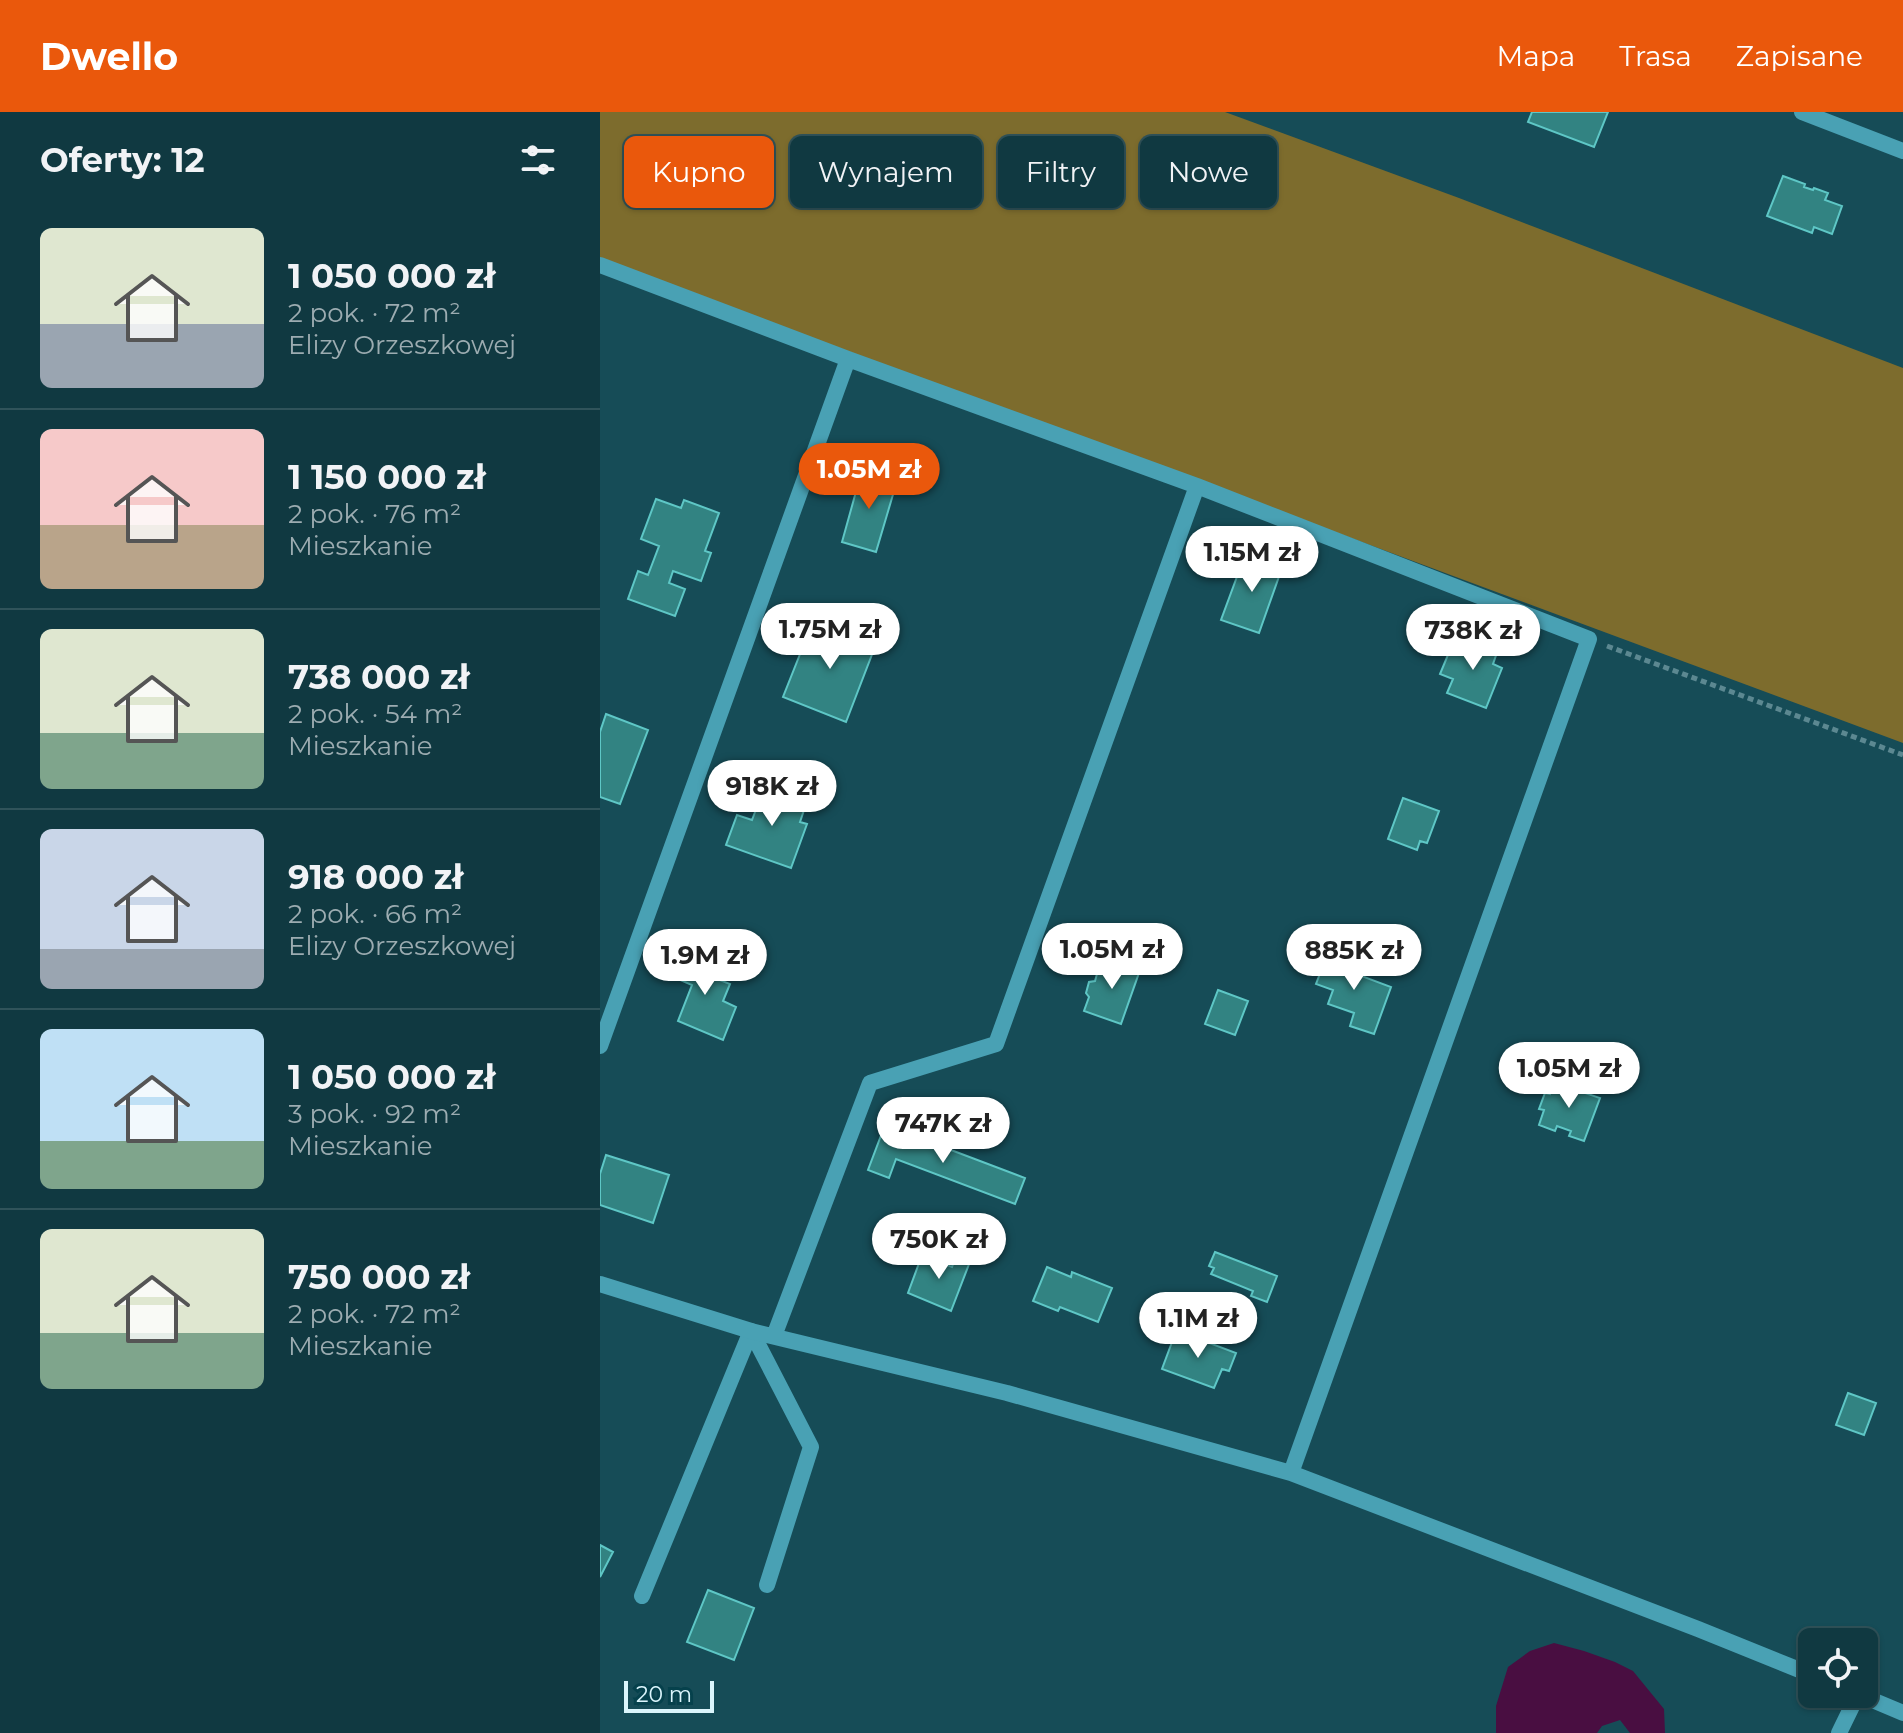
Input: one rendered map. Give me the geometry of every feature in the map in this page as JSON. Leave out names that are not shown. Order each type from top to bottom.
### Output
[{"type":"street","points":[[1802,112],[1903,151]]},
{"type":"street","points":[[600,265],[1197,486],[1589,639],[1291,1473]]},
{"type":"street","points":[[600,1046],[848,359]]},
{"type":"street","points":[[774,1336],[870,1083],[996,1044],[1197,486]]},
{"type":"street","points":[[600,1284],[751,1331],[1007,1393],[1291,1473],[1798,1669]]},
{"type":"street","points":[[751,1331],[811,1447],[767,1585]]},
{"type":"street","points":[[642,1596],[751,1331]]},
{"type":"street","points":[[1878,1702],[1903,1713]]},
{"type":"street","points":[[1839,1733],[1851,1708]]},
{"type":"path","points":[[1589,639],[1903,755]]},
{"type":"shaded area","points":[[600,112],[1225,112],[1459,198],[1903,368],[1903,743],[600,259]]},
{"type":"shaded area","points":[[1554,1643],[1584,1651],[1633,1671],[1664,1709],[1665,1733],[1630,1733],[1620,1720],[1602,1726],[1597,1733],[1496,1733],[1496,1706],[1508,1667],[1530,1651]]},
{"type":"building","points":[[1532,112],[1608,112],[1594,147],[1528,122]]},
{"type":"building","points":[[1783,176],[1805,184],[1804,187],[1828,193],[1825,200],[1842,206],[1832,234],[1814,227],[1812,233],[1767,216]]},
{"type":"building","points":[[862,470],[897,481],[876,552],[842,542]]},
{"type":"building","points":[[656,499],[681,508],[684,500],[719,513],[705,551],[711,553],[701,581],[673,571],[669,583],[685,589],[675,616],[628,599],[638,571],[648,575],[659,546],[641,539]]},
{"type":"building","points":[[1245,555],[1282,568],[1259,633],[1221,620]]},
{"type":"building","points":[[814,619],[876,644],[846,722],[783,697]]},
{"type":"building","points":[[1468,636],[1499,647],[1493,664],[1502,668],[1486,708],[1447,693],[1453,679],[1440,674],[1450,650],[1461,654]]},
{"type":"building","points":[[606,714],[648,730],[620,804],[600,797],[600,732]]},
{"type":"building","points":[[765,786],[807,801],[800,822],[807,824],[791,868],[726,845],[737,815],[752,820]]},
{"type":"building","points":[[1403,798],[1439,811],[1427,843],[1420,841],[1417,850],[1388,839]]},
{"type":"building","points":[[691,948],[715,957],[707,975],[730,984],[723,1001],[736,1007],[723,1040],[678,1021],[692,985],[678,979]]},
{"type":"building","points":[[1328,953],[1368,967],[1364,977],[1391,987],[1374,1034],[1350,1026],[1354,1013],[1328,1004],[1333,990],[1316,984]]},
{"type":"building","points":[[1110,959],[1140,970],[1121,1024],[1084,1011],[1089,997],[1086,993],[1089,982],[1095,981],[1099,967],[1106,970]]},
{"type":"building","points":[[1218,990],[1248,1001],[1235,1035],[1205,1024]]},
{"type":"building","points":[[1554,1081],[1569,1087],[1571,1082],[1587,1089],[1585,1093],[1600,1098],[1584,1141],[1569,1136],[1571,1131],[1557,1126],[1555,1131],[1539,1125],[1544,1110],[1539,1109],[1545,1093],[1550,1094]]},
{"type":"building","points":[[885,1125],[1025,1178],[1015,1204],[896,1159],[889,1178],[868,1170]]},
{"type":"building","points":[[606,1155],[669,1175],[653,1223],[600,1205],[600,1174]]},
{"type":"building","points":[[1215,1252],[1277,1276],[1267,1302],[1251,1296],[1253,1291],[1211,1274],[1214,1268],[1209,1266]]},
{"type":"building","points":[[957,1254],[971,1259],[951,1311],[908,1293],[922,1255],[952,1267]]},
{"type":"building","points":[[1047,1267],[1071,1277],[1072,1272],[1112,1288],[1098,1322],[1060,1307],[1058,1311],[1033,1301]]},
{"type":"building","points":[[1175,1334],[1189,1340],[1191,1336],[1236,1353],[1229,1371],[1222,1369],[1214,1388],[1162,1369]]},
{"type":"building","points":[[1848,1393],[1876,1403],[1864,1435],[1836,1425]]},
{"type":"building","points":[[600,1545],[613,1552],[600,1577]]},
{"type":"building","points":[[708,1590],[754,1608],[734,1660],[687,1642]]}]
